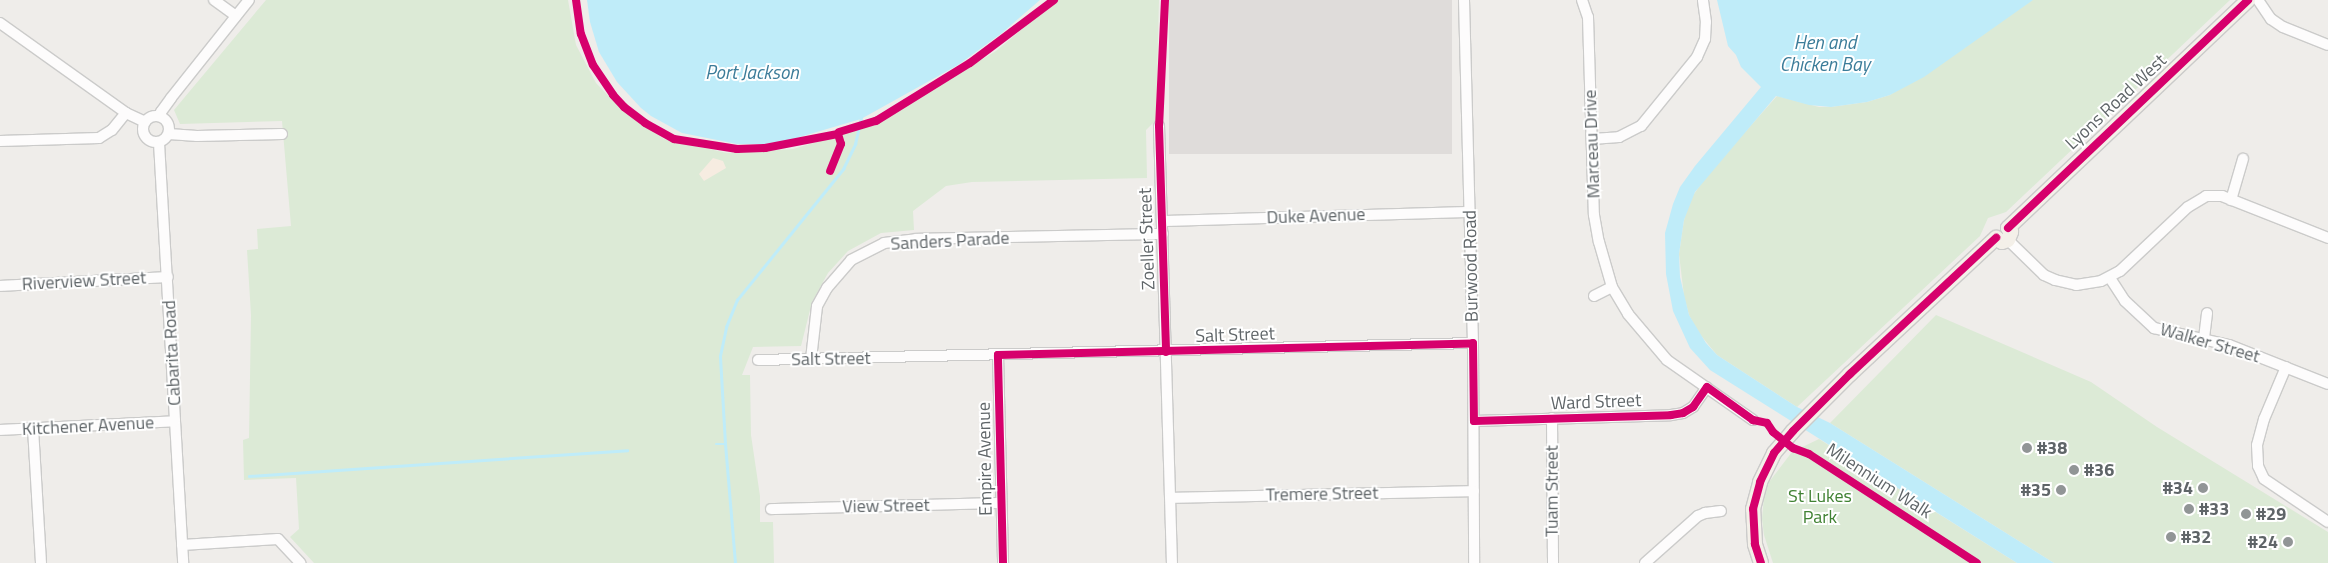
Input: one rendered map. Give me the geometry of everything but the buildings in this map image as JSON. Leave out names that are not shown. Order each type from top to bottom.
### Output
[{"type":"main road","name":"Lyons Road West","points":[[1761,563],[1753,525],[1755,496],[1767,466],[1793,431],[2004,235],[2064,171],[2248,0]]},
{"type":"street","points":[[214,0],[236,16]]},
{"type":"street","points":[[161,117],[161,112],[171,98],[249,0]]},
{"type":"street","name":"Burwood Road","points":[[1464,0],[1473,343],[1474,563]]},
{"type":"street","name":"Marceau Drive","points":[[1582,0],[1588,18],[1594,215],[1599,242],[1612,287],[1628,314],[1667,360],[1753,420]]},
{"type":"street","points":[[1592,139],[1619,137],[1641,126],[1697,57],[1705,39],[1706,22],[1703,0]]},
{"type":"street","points":[[2258,0],[2271,19],[2277,23],[2328,45]]},
{"type":"street","points":[[0,23],[126,113],[145,122]]},
{"type":"street","points":[[0,141],[82,137],[92,140],[103,136],[126,113]]},
{"type":"street","points":[[169,134],[168,122],[161,117],[152,116],[145,122],[143,130],[146,139],[159,142],[169,134],[197,136],[282,134]]},
{"type":"street","name":"Zoeller Street","points":[[1159,126],[1172,563]]},
{"type":"street","name":"Cabarita Road","points":[[159,142],[183,563]]},
{"type":"street","points":[[2231,200],[2243,159]]},
{"type":"street","points":[[2004,235],[2035,268],[2055,280],[2076,285],[2110,278],[2129,264],[2196,201],[2213,195],[2231,200],[2328,238]]},
{"type":"street","name":"Duke Avenue","points":[[1162,221],[1470,212]]},
{"type":"street","name":"Sanders Parade","points":[[810,359],[817,306],[827,288],[851,260],[884,243],[916,239],[1163,234]]},
{"type":"street","name":"Riverview Street","points":[[0,286],[168,277]]},
{"type":"street","name":"Walker Street","points":[[2110,278],[2126,302],[2154,328],[2229,345],[2328,384]]},
{"type":"street","points":[[1594,296],[1612,287]]},
{"type":"street","points":[[2204,338],[2207,313]]},
{"type":"street","name":"Salt Street","points":[[758,360],[1166,352],[1473,343]]},
{"type":"street","name":"Empire Avenue","points":[[998,355],[1003,563]]},
{"type":"street","points":[[2286,367],[2264,419],[2257,446],[2258,466],[2264,480],[2328,522]]},
{"type":"street","name":"Ward Street","points":[[1474,421],[1677,414],[1693,407],[1707,387]]},
{"type":"street","name":"Tuam Street","points":[[1552,418],[1553,563]]},
{"type":"street","name":"Kitchener Avenue","points":[[0,430],[175,421]]},
{"type":"street","points":[[33,428],[42,563]]},
{"type":"street","name":"Tremere Street","points":[[1171,498],[1474,491]]},
{"type":"street","name":"View Street","points":[[771,509],[1001,503]]},
{"type":"street","points":[[1645,563],[1698,516],[1712,511],[1721,511]]},
{"type":"street","points":[[182,545],[278,539],[300,563]]},
{"type":"shaded area","points":[[1169,0],[1452,0],[1452,154],[1169,154]]},
{"type":"green space","points":[[266,0],[568,0],[576,45],[596,83],[623,111],[664,139],[727,153],[793,149],[834,137],[900,109],[996,51],[1057,0],[1159,0],[1156,120],[1146,130],[1147,178],[972,182],[946,186],[913,211],[914,230],[881,233],[848,251],[828,273],[812,302],[801,346],[753,347],[742,375],[750,375],[751,435],[760,496],[760,522],[773,522],[774,563],[314,563],[290,537],[299,529],[296,478],[244,480],[243,440],[249,438],[251,315],[247,250],[258,249],[257,229],[291,226],[282,121],[180,124],[174,110]]},
{"type":"green space","points":[[2032,0],[2230,0],[2006,212],[1988,218],[1980,236],[1797,407],[1717,355],[1698,332],[1689,315],[1684,296],[1679,254],[1684,220],[1690,200],[1707,175],[1777,96],[1819,107],[1831,107],[1867,102],[1890,95]]},
{"type":"green space","points":[[1936,315],[2091,382],[2157,427],[2328,532],[2328,563],[2054,563],[1830,423]]},
{"type":"green space","name":"St Lukes Park","points":[[1819,439],[2017,563],[1773,563],[1764,535],[1762,519],[1764,497],[1769,482],[1792,452]]},
{"type":"sand","points":[[713,158],[723,161],[726,168],[704,181],[699,174]]},
{"type":"water","name":"Port Jackson","points":[[587,0],[1040,0],[1002,33],[958,65],[861,119],[793,139],[765,144],[737,144],[682,133],[651,116],[641,108],[617,82],[599,52],[590,22]]},
{"type":"water","name":"Hen and Chicken Bay","points":[[1717,0],[2033,0],[1924,77],[1890,95],[1867,102],[1831,107],[1809,105],[1776,96],[1695,192],[1684,220],[1679,254],[1680,277],[1689,315],[1706,343],[1717,355],[1797,407],[1830,423],[2054,563],[2017,563],[1710,370],[1690,348],[1673,311],[1666,274],[1665,233],[1680,187],[1695,166],[1761,87],[1741,67],[1736,55],[1728,46]]},
{"type":"waterway","points":[[735,563],[720,356],[726,327],[737,300],[843,169],[855,144],[861,119]]},
{"type":"waterway","points":[[716,444],[724,444]]},
{"type":"waterway","points":[[249,476],[627,450]]},
{"type":"cycle path","points":[[576,0],[581,34],[593,65],[613,95],[624,107],[645,123],[674,139],[737,149],[765,148],[838,134],[841,144],[830,171]]},
{"type":"cycle path","points":[[839,132],[876,121],[970,63],[1054,0]]},
{"type":"cycle path","points":[[1165,0],[1159,126],[1166,352]]},
{"type":"cycle path","points":[[2008,228],[2248,0]]},
{"type":"cycle path","points":[[1761,563],[1755,544],[1753,509],[1760,482],[1774,453],[1793,431],[1850,374],[1996,238]]},
{"type":"cycle path","name":"Milennium Walk","points":[[1003,563],[998,355],[1473,343],[1474,421],[1671,415],[1683,413],[1693,407],[1707,387],[1753,420],[1767,423],[1773,432],[1793,448],[1809,454],[1977,563]]},
{"type":"place","name":"#38","points":[[2027,448]]},
{"type":"place","name":"#36","points":[[2074,470]]},
{"type":"place","name":"#34","points":[[2203,488]]},
{"type":"place","name":"#35","points":[[2061,490]]},
{"type":"place","name":"#33","points":[[2189,509]]},
{"type":"place","name":"#29","points":[[2246,514]]},
{"type":"place","name":"#32","points":[[2171,537]]},
{"type":"place","name":"#24","points":[[2288,542]]}]
